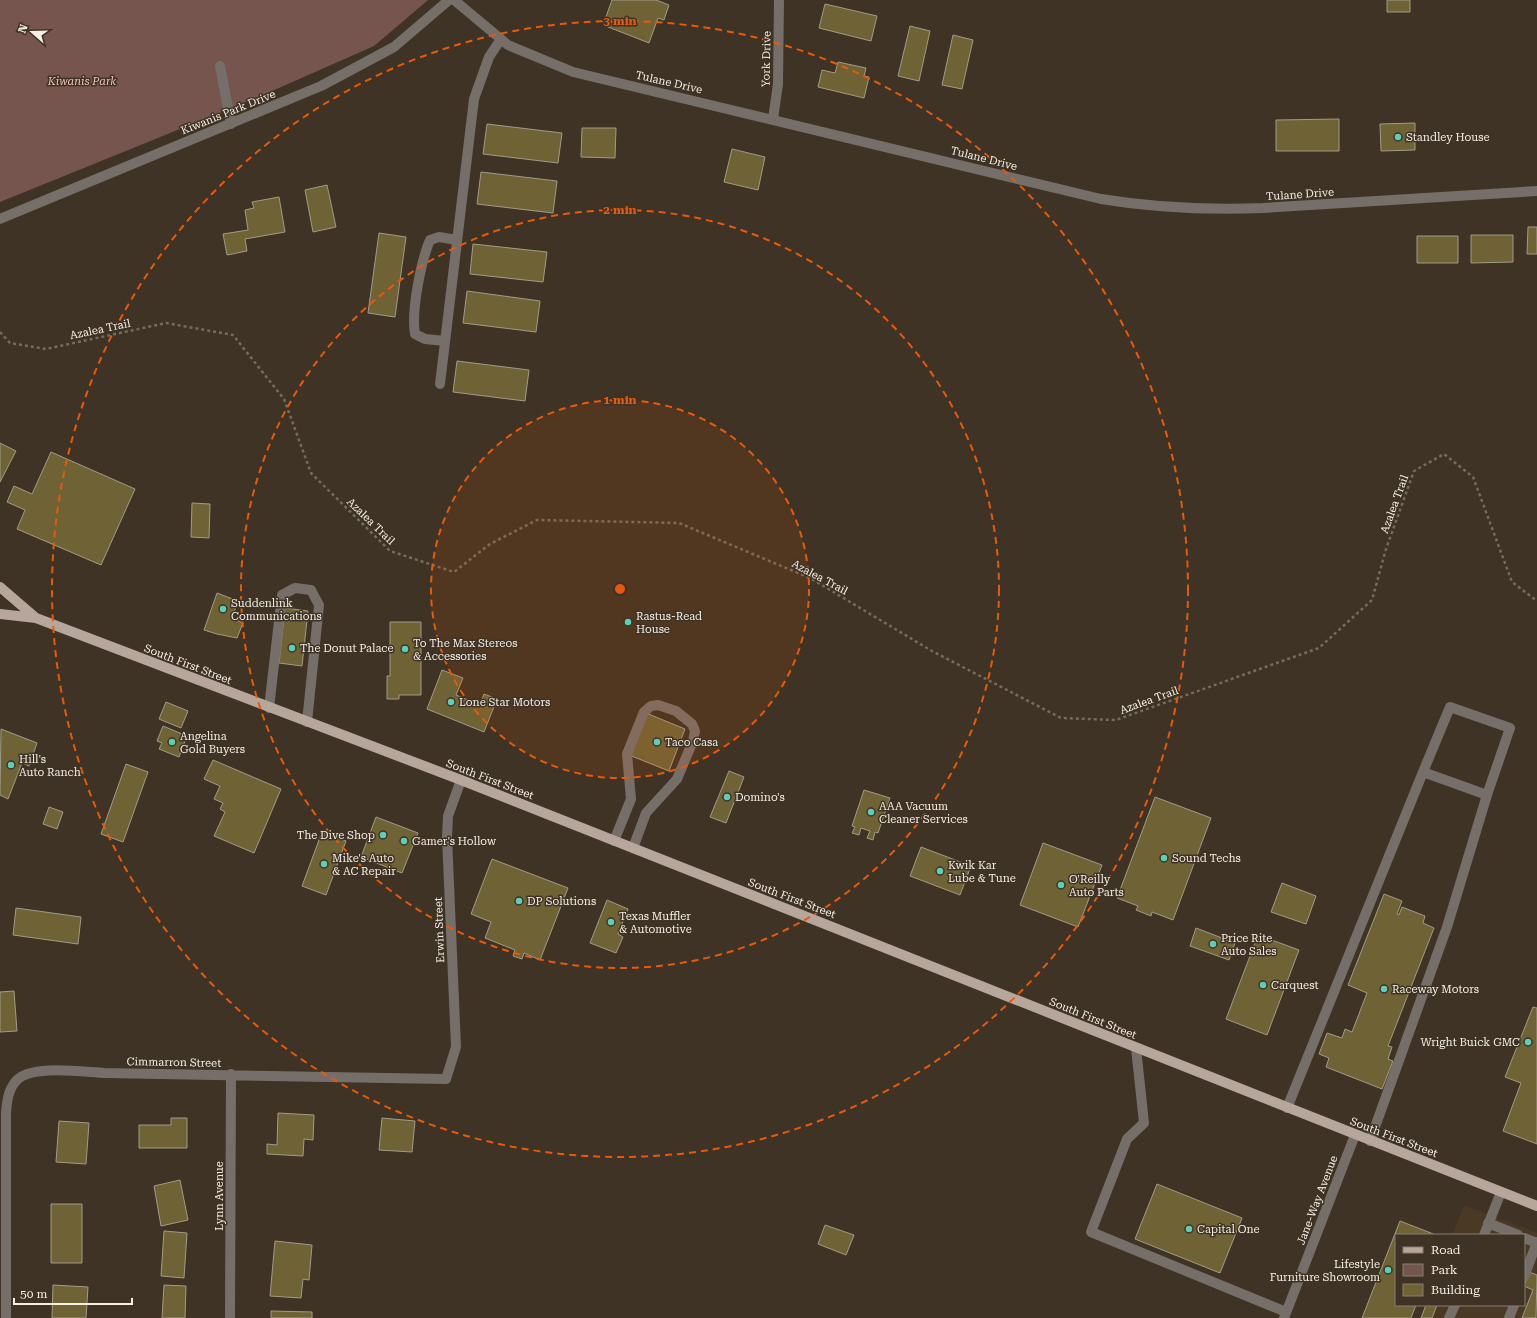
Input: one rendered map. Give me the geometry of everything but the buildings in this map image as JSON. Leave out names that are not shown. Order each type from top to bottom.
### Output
[{"type":"main road","name":"South First Street","points":[[0,587],[36,618]]},
{"type":"main road","name":"South First Street","points":[[0,614],[36,618],[461,780],[1537,1206]]},
{"type":"street","name":"Kiwanis Park Drive","points":[[0,218],[321,86],[394,47],[449,0]]},
{"type":"street","name":"Tulane Drive","points":[[454,0],[508,45],[573,72],[774,119],[1101,199],[1138,205],[1219,210],[1537,191]]},
{"type":"street","name":"York Drive","points":[[774,119],[778,84],[779,0]]},
{"type":"street","points":[[440,384],[474,99],[489,57],[501,39]]},
{"type":"street","points":[[220,66],[231,124]]},
{"type":"street","points":[[445,341],[425,339],[415,334],[413,322],[424,252],[430,240],[439,237],[457,240]]},
{"type":"street","points":[[269,708],[282,595],[295,588],[310,590],[319,605],[307,722]]},
{"type":"street","points":[[614,841],[631,799],[627,754],[644,712],[651,706],[658,705],[676,711],[692,724],[695,731],[693,741],[677,779],[646,813],[633,848]]},
{"type":"street","points":[[1287,1108],[1422,772],[1450,707],[1510,728],[1487,795],[1447,927],[1370,1141]]},
{"type":"street","points":[[1422,772],[1487,795]]},
{"type":"street","name":"Erwin Street","points":[[446,1079],[456,1047],[447,837],[448,816],[461,780]]},
{"type":"street","points":[[1136,1048],[1144,1123],[1127,1139],[1091,1232],[1285,1315]]},
{"type":"street","name":"Cimmarron Street","points":[[6,1318],[3,1184],[8,1095],[16,1080],[28,1074],[51,1070],[104,1073],[231,1074],[446,1079]]},
{"type":"street","name":"Lynn Avenue","points":[[230,1318],[231,1074]]},
{"type":"street","name":"Jane-Way Avenue","points":[[1285,1315],[1355,1135]]},
{"type":"street","points":[[1484,1234],[1501,1192]]},
{"type":"street","points":[[1488,1223],[1516,1234]]},
{"type":"street","points":[[1525,1238],[1537,1242],[1525,1274]]},
{"type":"street","points":[[1450,1318],[1455,1306]]},
{"type":"street","points":[[1509,1318],[1514,1306]]},
{"type":"path","name":"Azalea Trail","points":[[0,332],[10,344],[46,349],[166,323],[233,335],[284,399],[311,473],[390,551],[454,572],[490,544],[537,520],[679,522],[810,578],[932,651],[1061,718],[1116,720],[1319,648],[1372,600],[1386,548],[1414,471],[1444,454],[1473,477],[1512,582],[1537,601]]},
{"type":"shaded area","points":[[1464,1205],[1537,1233],[1536,1318],[1420,1318],[1425,1306],[1525,1306],[1525,1234],[1452,1234]]},
{"type":"green space","name":"Kiwanis Park","points":[[0,0],[428,0],[374,46],[254,99],[0,202]]},
{"type":"place","name":"Standley House","points":[[1398,137]]},
{"type":"place","name":"Suddenlink Communications","points":[[223,609]]},
{"type":"place","name":"Rastus-Read House","points":[[628,622]]},
{"type":"place","name":"The Donut Palace","points":[[292,648]]},
{"type":"place","name":"To The Max Stereos & Accessories","points":[[405,649]]},
{"type":"place","name":"Lone Star Motors","points":[[451,702]]},
{"type":"place","name":"Angelina Gold Buyers","points":[[172,742]]},
{"type":"place","name":"Taco Casa","points":[[657,742]]},
{"type":"place","name":"Hill's Auto Ranch","points":[[11,765]]},
{"type":"place","name":"Domino's","points":[[727,797]]},
{"type":"place","name":"AAA Vacuum Cleaner Services","points":[[871,812]]},
{"type":"place","name":"The Dive Shop","points":[[383,835]]},
{"type":"place","name":"Gamer's Hollow","points":[[404,841]]},
{"type":"place","name":"Sound Techs","points":[[1164,858]]},
{"type":"place","name":"Mike's Auto & AC Repair","points":[[324,864]]},
{"type":"place","name":"Kwik Kar Lube & Tune","points":[[940,871]]},
{"type":"place","name":"O'Reilly Auto Parts","points":[[1061,885]]},
{"type":"place","name":"DP Solutions","points":[[519,901]]},
{"type":"place","name":"Texas Muffler & Automotive","points":[[611,922]]},
{"type":"place","name":"Price Rite Auto Sales","points":[[1213,944]]},
{"type":"place","name":"Carquest","points":[[1263,985]]},
{"type":"place","name":"Raceway Motors","points":[[1384,989]]},
{"type":"place","name":"Wright Buick GMC","points":[[1528,1042]]},
{"type":"place","name":"Capital One","points":[[1189,1229]]},
{"type":"place","name":"Lifestyle Furniture Showroom","points":[[1388,1270]]}]
